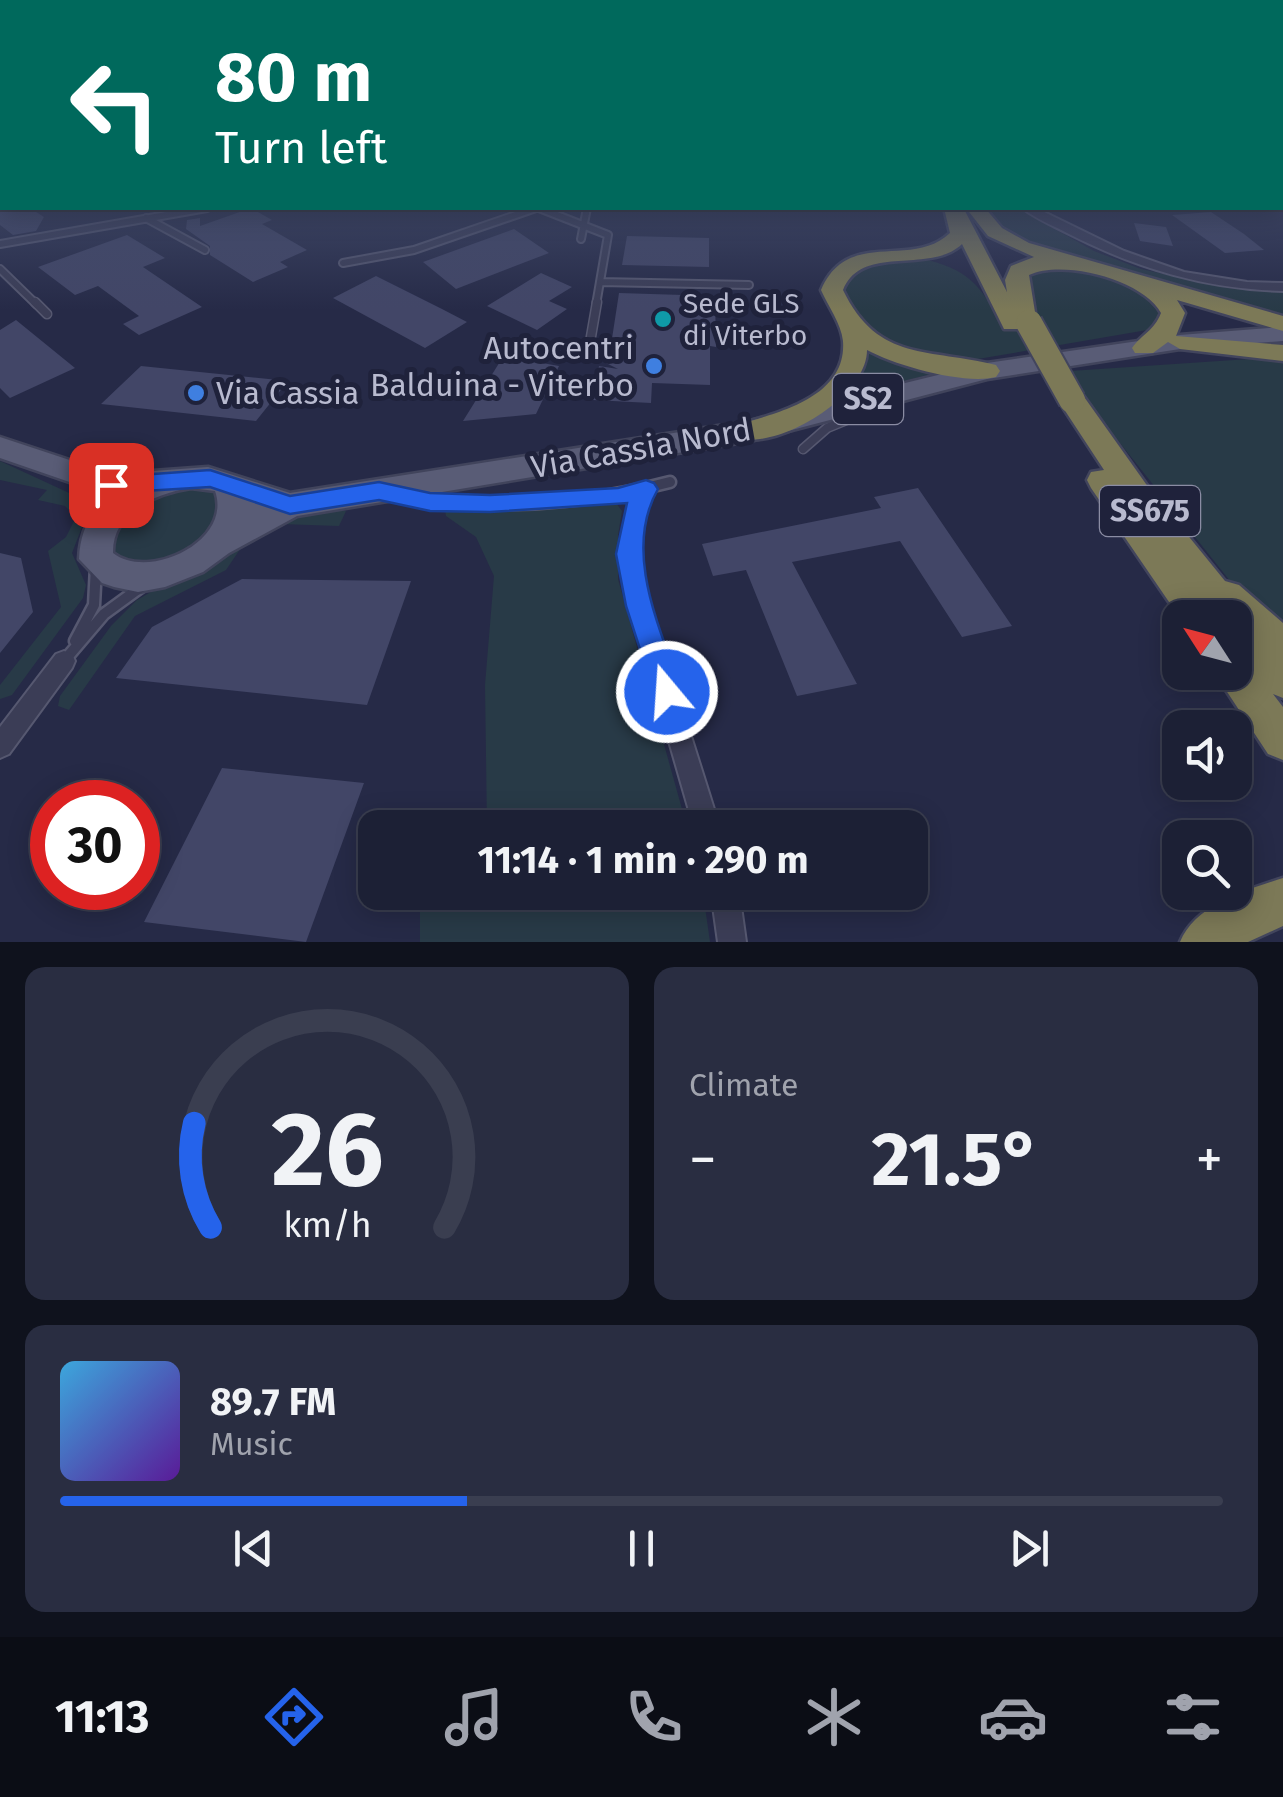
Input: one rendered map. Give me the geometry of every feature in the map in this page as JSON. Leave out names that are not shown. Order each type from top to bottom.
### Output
[{"type":"highway","points":[[750,431],[804,411],[844,385],[855,360],[850,325],[832,290],[838,273],[866,258],[940,250],[957,238],[958,222]]},
{"type":"highway","name":"SS675","points":[[961,222],[996,296],[1022,320]]},
{"type":"highway","name":"SS675","points":[[979,222],[1022,320],[1064,400],[1082,450],[1185,600]]},
{"type":"highway","points":[[986,222],[995,232],[1022,246],[1283,324]]},
{"type":"highway","points":[[909,254],[940,260],[970,272],[996,296]]},
{"type":"highway","points":[[1022,320],[1016,280],[1023,268],[1053,262],[1094,270],[1147,288],[1172,306],[1170,327],[1144,348]]},
{"type":"highway","points":[[850,325],[871,342],[902,356],[995,370]]},
{"type":"highway","points":[[1180,342],[1283,352]]},
{"type":"highway","name":"SS675","points":[[1064,400],[1220,600]]},
{"type":"highway","points":[[1135,492],[1237,606],[1283,647]]},
{"type":"highway","name":"SS675","points":[[1252,641],[1283,680]]},
{"type":"highway","points":[[1252,680],[1283,718]]},
{"type":"highway","points":[[1246,690],[1283,740]]},
{"type":"highway","points":[[1205,942],[1248,914],[1283,902]]},
{"type":"main road","name":"Via Cassia Nord","points":[[216,544],[290,505],[750,431],[896,391],[995,370],[1180,342],[1283,334]]},
{"type":"main road","name":"SS2","points":[[0,447],[111,485],[210,478],[229,487]]},
{"type":"main road","points":[[72,474],[96,509],[98,544]]},
{"type":"main road","name":"SS2","points":[[171,480],[128,500],[98,544],[110,573],[150,576],[173,570],[216,544]]},
{"type":"main road","name":"Via Cassia Nord","points":[[229,487],[290,505]]},
{"type":"main road","points":[[216,544],[237,512],[237,502],[229,487]]},
{"type":"street","points":[[1055,222],[1125,258],[1227,282],[1283,287]]},
{"type":"street","points":[[1227,282],[1283,278]]},
{"type":"street","points":[[646,489],[639,500],[629,554],[640,606],[702,810]]},
{"type":"street","points":[[0,746],[64,661]]},
{"type":"street","points":[[728,910],[732,942]]},
{"type":"lane","points":[[0,244],[124,222]]},
{"type":"lane","points":[[153,222],[205,250]]},
{"type":"lane","points":[[343,263],[414,250],[496,222]]},
{"type":"lane","points":[[570,222],[608,235],[590,348]]},
{"type":"lane","points":[[581,238],[584,222]]},
{"type":"lane","points":[[0,270],[46,314]]},
{"type":"lane","points":[[600,282],[749,285]]},
{"type":"lane","points":[[803,449],[810,440],[848,418],[882,405],[896,391]]},
{"type":"lane","points":[[379,491],[430,502],[490,504],[618,497],[670,482]]},
{"type":"lane","points":[[64,661],[94,605],[98,544]]},
{"type":"lane","points":[[64,661],[104,614],[173,570]]},
{"type":"shaded area","points":[[992,222],[1042,222],[1094,251],[1141,269],[1228,288],[1283,291],[1283,318],[1025,244]]},
{"type":"shaded area","points":[[919,258],[950,267],[970,280],[1003,325],[1032,309],[1024,280],[1031,271],[1102,276],[1134,289],[1163,311],[1153,329],[978,359],[940,359],[895,348],[858,324],[841,285],[863,264]]},
{"type":"shaded area","points":[[861,343],[946,370],[831,401]]},
{"type":"shaded area","points":[[1283,358],[1283,635],[1254,611],[1252,600],[1245,600],[1084,398],[1070,371]]},
{"type":"shaded area","points":[[0,461],[80,498],[87,514],[72,553],[86,585],[83,598],[12,695],[0,699],[0,685],[61,607],[48,551],[66,537],[76,517],[65,506],[38,500],[47,490],[0,480]]},
{"type":"shaded area","points":[[208,485],[227,500],[203,546],[151,567],[111,557],[109,531],[146,496]]},
{"type":"shaded area","points":[[608,502],[616,503],[622,511],[618,579],[682,810],[487,810],[485,685],[494,576],[476,537],[446,516],[445,510],[517,510]]},
{"type":"shaded area","points":[[346,511],[339,526],[281,524],[247,539],[226,570],[135,616],[69,710],[58,706],[60,696],[111,626],[137,600],[272,522]]},
{"type":"shaded area","points":[[420,910],[705,910],[710,942],[420,942]]},
{"type":"building","points":[[0,222],[41,222],[36,231],[13,235]]},
{"type":"building","points":[[187,222],[200,222],[200,226],[211,222],[267,222],[262,224],[307,250],[280,262],[288,267],[253,282],[210,255],[210,246],[186,229]]},
{"type":"building","points":[[1182,222],[1226,222],[1264,250],[1225,253]]},
{"type":"building","points":[[1134,223],[1166,227],[1173,246],[1140,241]]},
{"type":"building","points":[[514,229],[549,253],[456,289],[423,262]]},
{"type":"building","points":[[127,235],[165,258],[143,267],[202,307],[139,335],[123,324],[139,316],[98,286],[75,295],[38,267]]},
{"type":"building","points":[[627,236],[709,238],[709,267],[622,265]]},
{"type":"building","points":[[541,273],[572,287],[549,301],[567,309],[537,330],[487,306]]},
{"type":"building","points":[[376,276],[467,322],[425,348],[333,298]]},
{"type":"building","points":[[619,293],[715,296],[716,347],[710,346],[710,385],[652,383],[651,403],[593,400],[599,366],[618,369],[600,360],[602,345],[611,345]]},
{"type":"building","points":[[16,320],[75,368],[10,398],[0,388],[0,330]]},
{"type":"building","points":[[506,352],[533,356],[531,361],[559,366],[536,414],[463,421]]},
{"type":"building","name":"Via Cassia","points":[[141,366],[288,381],[256,421],[101,404]]},
{"type":"building","points":[[918,488],[1012,626],[962,637],[900,541],[792,562],[857,684],[797,696],[746,570],[713,576],[702,544],[881,508],[874,497]]},
{"type":"building","points":[[0,553],[21,558],[33,612],[0,653]]},
{"type":"building","points":[[242,579],[411,581],[367,705],[116,678],[152,627]]},
{"type":"building","points":[[222,768],[364,783],[306,942],[144,922],[150,910],[160,910],[160,890]]},
{"type":"place","name":"Sede GLS di Viterbo","points":[[663,319]]},
{"type":"place","name":"Autocentri Balduina - Viterbo","points":[[654,366]]},
{"type":"place","name":"Via Cassia","points":[[196,393]]},
{"type":"route","points":[[111,485],[210,478],[245,493],[290,505],[379,491],[430,502],[490,504],[618,497],[646,489],[634,519],[629,554],[640,606],[667,692]]}]
